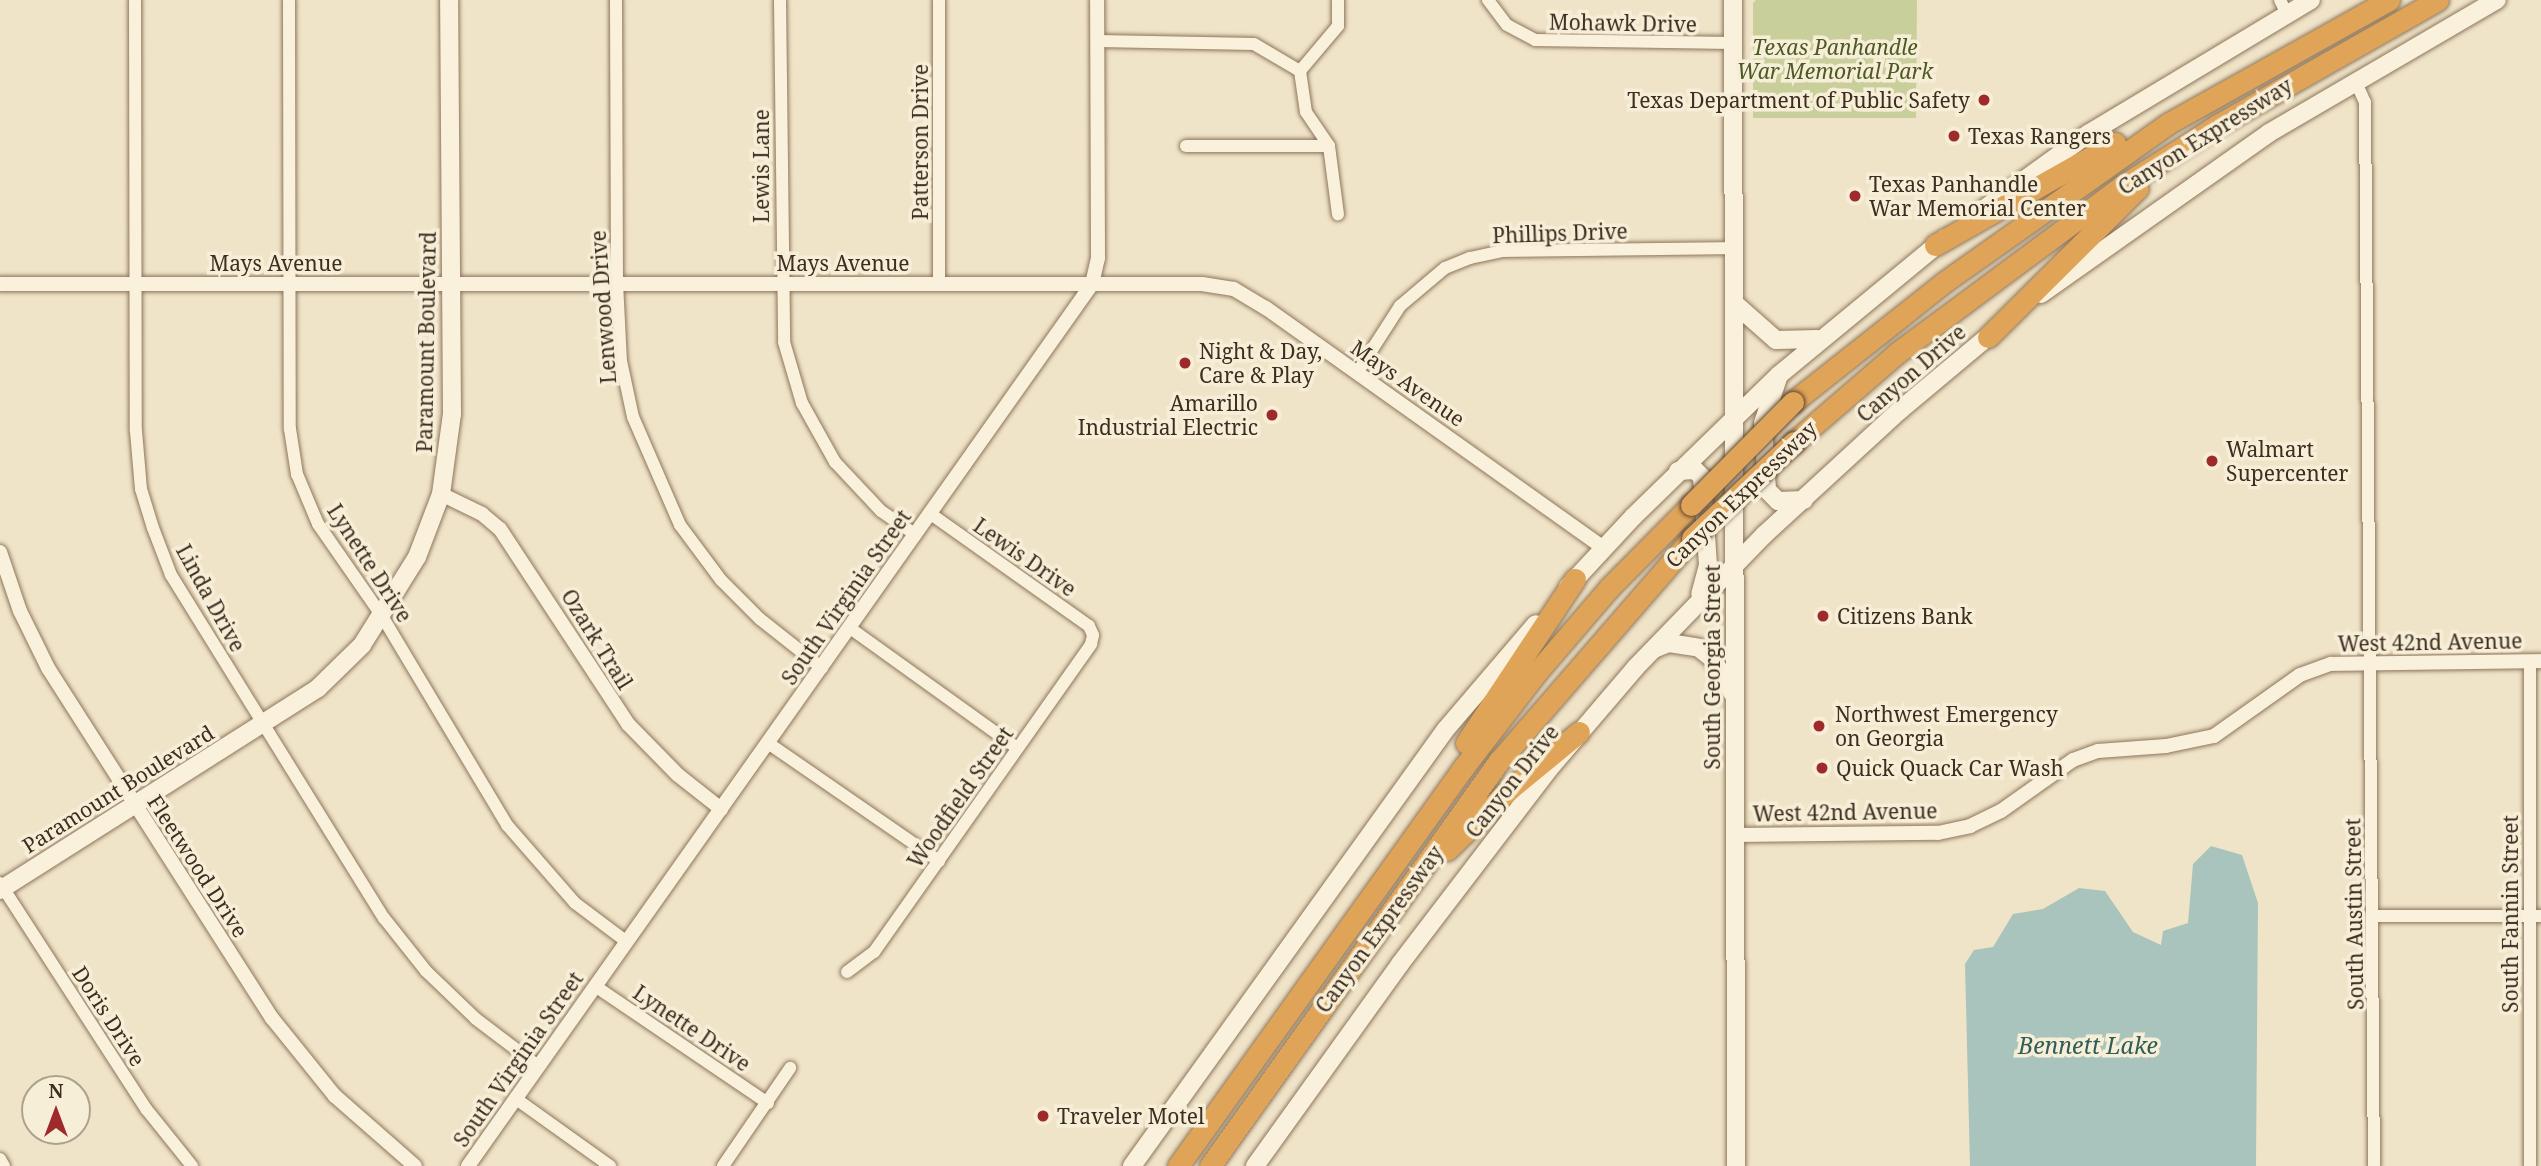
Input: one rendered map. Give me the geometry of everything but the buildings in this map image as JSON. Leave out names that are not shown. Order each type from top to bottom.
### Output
[{"type":"highway","name":"Canyon Expressway","points":[[1178,1166],[1406,848],[1537,672],[1609,588],[1793,402],[1943,283],[2169,123],[2389,0]]},
{"type":"highway","name":"Canyon Expressway","points":[[1210,1166],[1499,761],[1692,538],[1794,442],[1908,344],[2074,220],[2191,142],[2438,0]]},
{"type":"highway","points":[[1936,245],[2127,136],[2169,123]]},
{"type":"highway","points":[[1988,337],[2126,199],[2191,142]]},
{"type":"highway","points":[[1406,848],[1417,819],[1575,579]]},
{"type":"highway","points":[[1412,883],[1511,788],[1579,733]]},
{"type":"highway","points":[[1228,1166],[1286,1059]]},
{"type":"highway","points":[[1165,1166],[1248,1069]]},
{"type":"main road","name":"Paramount Boulevard","points":[[1,887],[264,726],[341,668],[382,615],[417,557],[441,494],[452,414],[450,0]]},
{"type":"main road","name":"South Georgia Street","points":[[1733,0],[1735,1166]]},
{"type":"main road","points":[[1132,1166],[1446,730],[1575,579],[1678,471],[1817,340],[1936,245],[2088,134],[2284,7],[2311,0]]},
{"type":"main road","name":"Canyon Drive","points":[[1255,1166],[1400,964],[1579,733],[1734,563],[1988,337],[2181,191],[2355,80],[2497,0]]},
{"type":"main road","points":[[1734,303],[1776,340],[1817,340]]},
{"type":"main road","points":[[1779,375],[1763,423],[1764,478],[1767,490],[1778,500],[1804,499]]},
{"type":"main road","points":[[1678,471],[1698,472],[1707,514],[1708,565],[1695,604]]},
{"type":"main road","points":[[1654,649],[1676,643],[1699,648],[1712,658],[1735,698]]},
{"type":"street","name":"Linda Drive","points":[[135,0],[136,431],[141,489],[171,575],[384,918],[409,950],[476,1019],[538,1066]]},
{"type":"street","name":"Lynette Drive","points":[[289,0],[290,429],[297,474],[318,524],[382,615],[507,825],[575,903],[627,943]]},
{"type":"street","name":"Lenwood Drive","points":[[616,0],[617,283],[621,361],[633,418],[680,525],[721,580],[760,619],[822,668]]},
{"type":"street","name":"Lewis Lane","points":[[780,0],[781,284],[784,342],[816,433],[857,488],[916,535]]},
{"type":"street","name":"Patterson Drive","points":[[939,0],[939,284]]},
{"type":"street","name":"South Virginia Street","points":[[468,1166],[1092,284],[1098,258],[1097,0]]},
{"type":"street","points":[[1338,0],[1338,26],[1300,71],[1306,113],[1329,146],[1338,214]]},
{"type":"street","name":"Mohawk Drive","points":[[1488,0],[1507,25],[1535,40],[1733,43]]},
{"type":"street","points":[[1098,41],[1254,44],[1300,71]]},
{"type":"street","name":"South Austin Street","points":[[2355,80],[2365,102],[2368,662],[2372,674],[2374,1166]]},
{"type":"street","points":[[1185,146],[1329,146]]},
{"type":"street","name":"Phillips Drive","points":[[1357,373],[1400,306],[1423,283],[1470,258],[1504,251],[1734,248]]},
{"type":"street","name":"Mays Avenue","points":[[0,284],[1202,284],[1234,289],[1604,548]]},
{"type":"street","name":"Ozark Trail","points":[[441,494],[482,514],[500,529],[628,724],[678,775],[721,809]]},
{"type":"street","name":"Lewis Drive","points":[[931,514],[1088,626],[1093,635]]},
{"type":"street","name":"Fleetwood Drive","points":[[0,552],[20,611],[48,668],[271,1018],[335,1096],[415,1166]]},
{"type":"street","points":[[850,628],[1017,748]]},
{"type":"street","name":"Woodfield Street","points":[[847,972],[874,952],[1091,645],[1093,635]]},
{"type":"street","name":"West 42nd Avenue","points":[[1735,835],[1938,833],[1970,826],[2001,811],[2073,760],[2098,751],[2166,746],[2214,736],[2300,675],[2331,664],[2535,661]]},
{"type":"street","name":"South Fannin Street","points":[[2529,1166],[2535,916],[2535,661]]},
{"type":"street","points":[[768,743],[939,861]]},
{"type":"street","name":"Doris Drive","points":[[1,887],[147,1110],[192,1166]]},
{"type":"street","points":[[2373,916],[2535,916]]},
{"type":"street","name":"Lynette Drive","points":[[595,986],[768,1102]]},
{"type":"street","points":[[723,1166],[790,1068]]},
{"type":"street","points":[[515,1098],[610,1166]]},
{"type":"street","points":[[0,1159],[4,1166]]},
{"type":"green space","name":"Texas Panhandle War Memorial Park","points":[[1756,0],[1917,0],[1916,118],[1753,118],[1753,3]]},
{"type":"water","name":"Bennett Lake","points":[[2211,846],[2242,855],[2258,903],[2256,1166],[1970,1166],[1965,964],[1974,950],[1993,947],[2013,914],[2043,909],[2079,888],[2105,891],[2133,932],[2161,945],[2163,931],[2188,923],[2193,864]]},
{"type":"place","name":"Texas Department of Public Safety","points":[[1984,100]]},
{"type":"place","name":"Texas Rangers","points":[[1954,136]]},
{"type":"place","name":"Texas Panhandle War Memorial Center","points":[[1855,196]]},
{"type":"place","name":"Night & Day, Care & Play","points":[[1185,363]]},
{"type":"place","name":"Amarillo Industrial Electric","points":[[1272,415]]},
{"type":"place","name":"Walmart Supercenter","points":[[2212,461]]},
{"type":"place","name":"Citizens Bank","points":[[1823,616]]},
{"type":"place","name":"Northwest Emergency on Georgia","points":[[1819,726]]},
{"type":"place","name":"Quick Quack Car Wash","points":[[1822,768]]},
{"type":"place","name":"Traveler Motel","points":[[1043,1116]]}]
